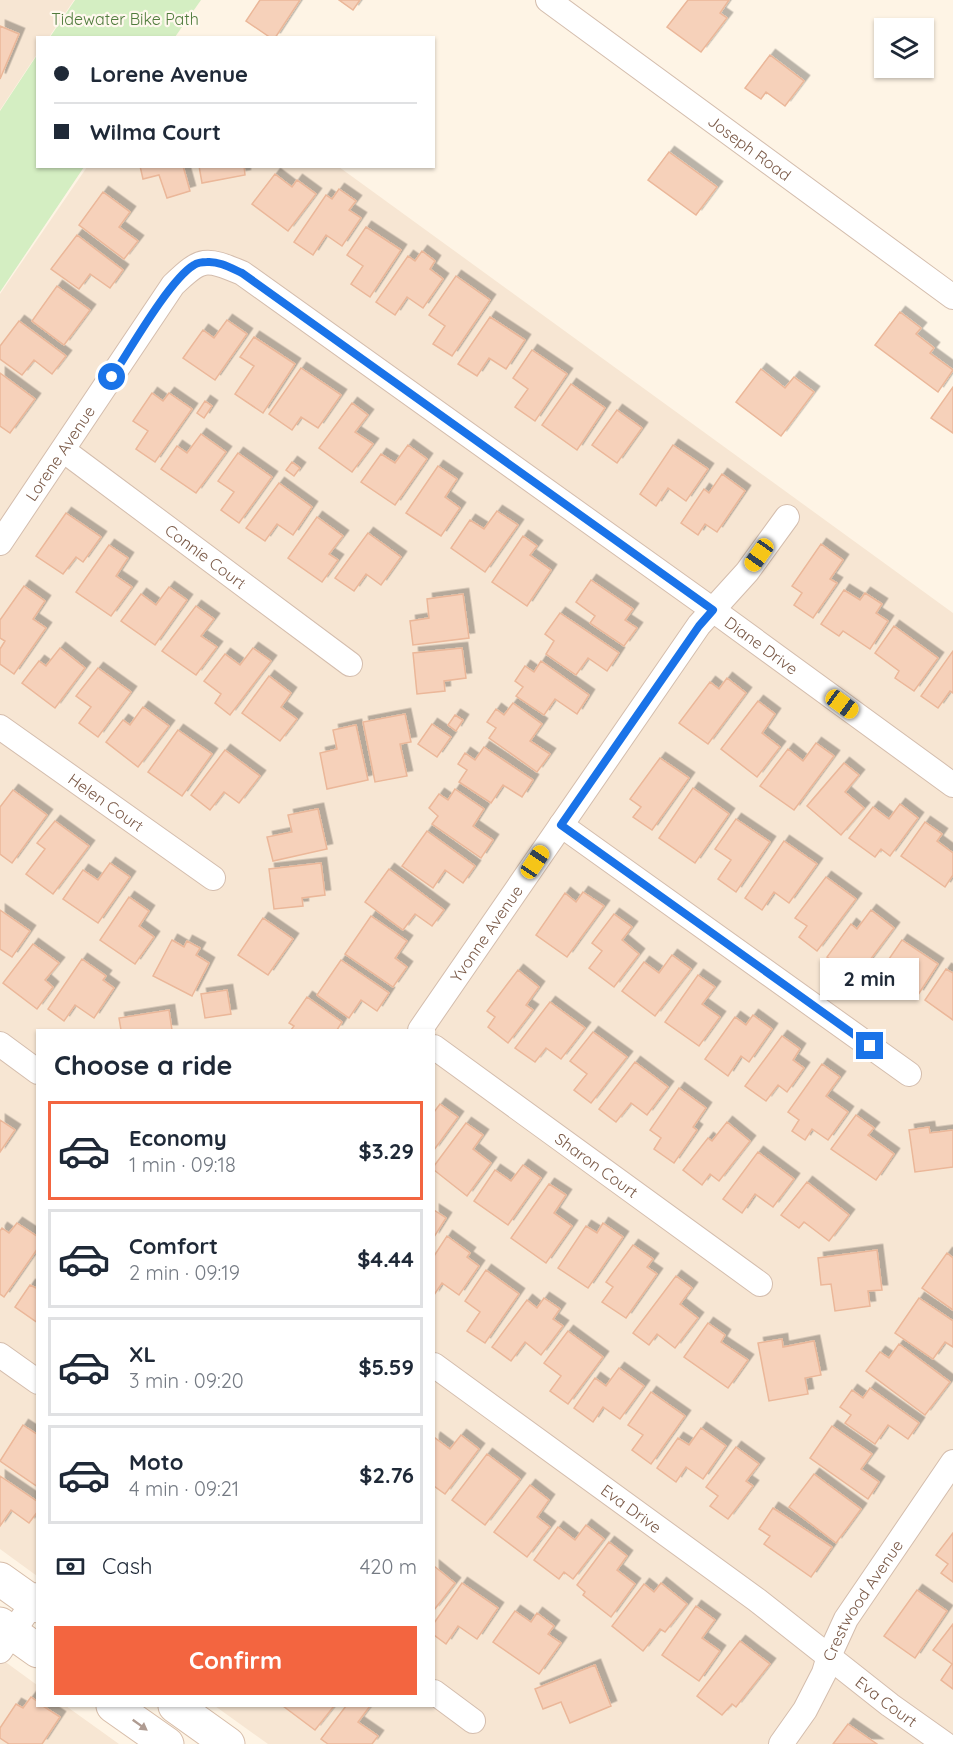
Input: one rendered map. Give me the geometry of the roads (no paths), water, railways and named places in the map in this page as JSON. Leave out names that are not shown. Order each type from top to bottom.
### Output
[{"type":"main road","points":[[0,1579],[36,1601]]},
{"type":"main road","points":[[114,1707],[167,1744]]},
{"type":"main road","points":[[176,1707],[228,1744]]},
{"type":"street","name":"Joseph Road","points":[[548,0],[953,297]]},
{"type":"street","name":"Diane Drive","points":[[183,275],[194,265],[206,262],[215,262],[242,273],[953,785]]},
{"type":"street","name":"Lorene Avenue","points":[[0,543],[173,285],[183,275]]},
{"type":"street","name":"Connie Court","points":[[63,450],[350,664]]},
{"type":"street","name":"Yvonne Avenue","points":[[421,1029],[699,626],[747,572],[786,517]]},
{"type":"street","name":"Helen Court","points":[[0,727],[213,878]]},
{"type":"street","points":[[561,825],[909,1074]]},
{"type":"street","points":[[0,1044],[36,1070]]},
{"type":"street","name":"Sharon Court","points":[[435,1048],[760,1284]]},
{"type":"street","points":[[0,1355],[36,1381]]},
{"type":"street","name":"Eva Drive","points":[[435,1366],[757,1600],[829,1656]]},
{"type":"street","name":"Crestwood Avenue","points":[[781,1744],[806,1710],[846,1619],[953,1462]]},
{"type":"street","points":[[12,1640],[36,1601]]},
{"type":"street","name":"Eva Court","points":[[829,1656],[890,1705],[945,1744]]},
{"type":"street","points":[[435,1693],[473,1721]]},
{"type":"park label","name":"Tidewater Bike Path","points":[[125,19]]}]
